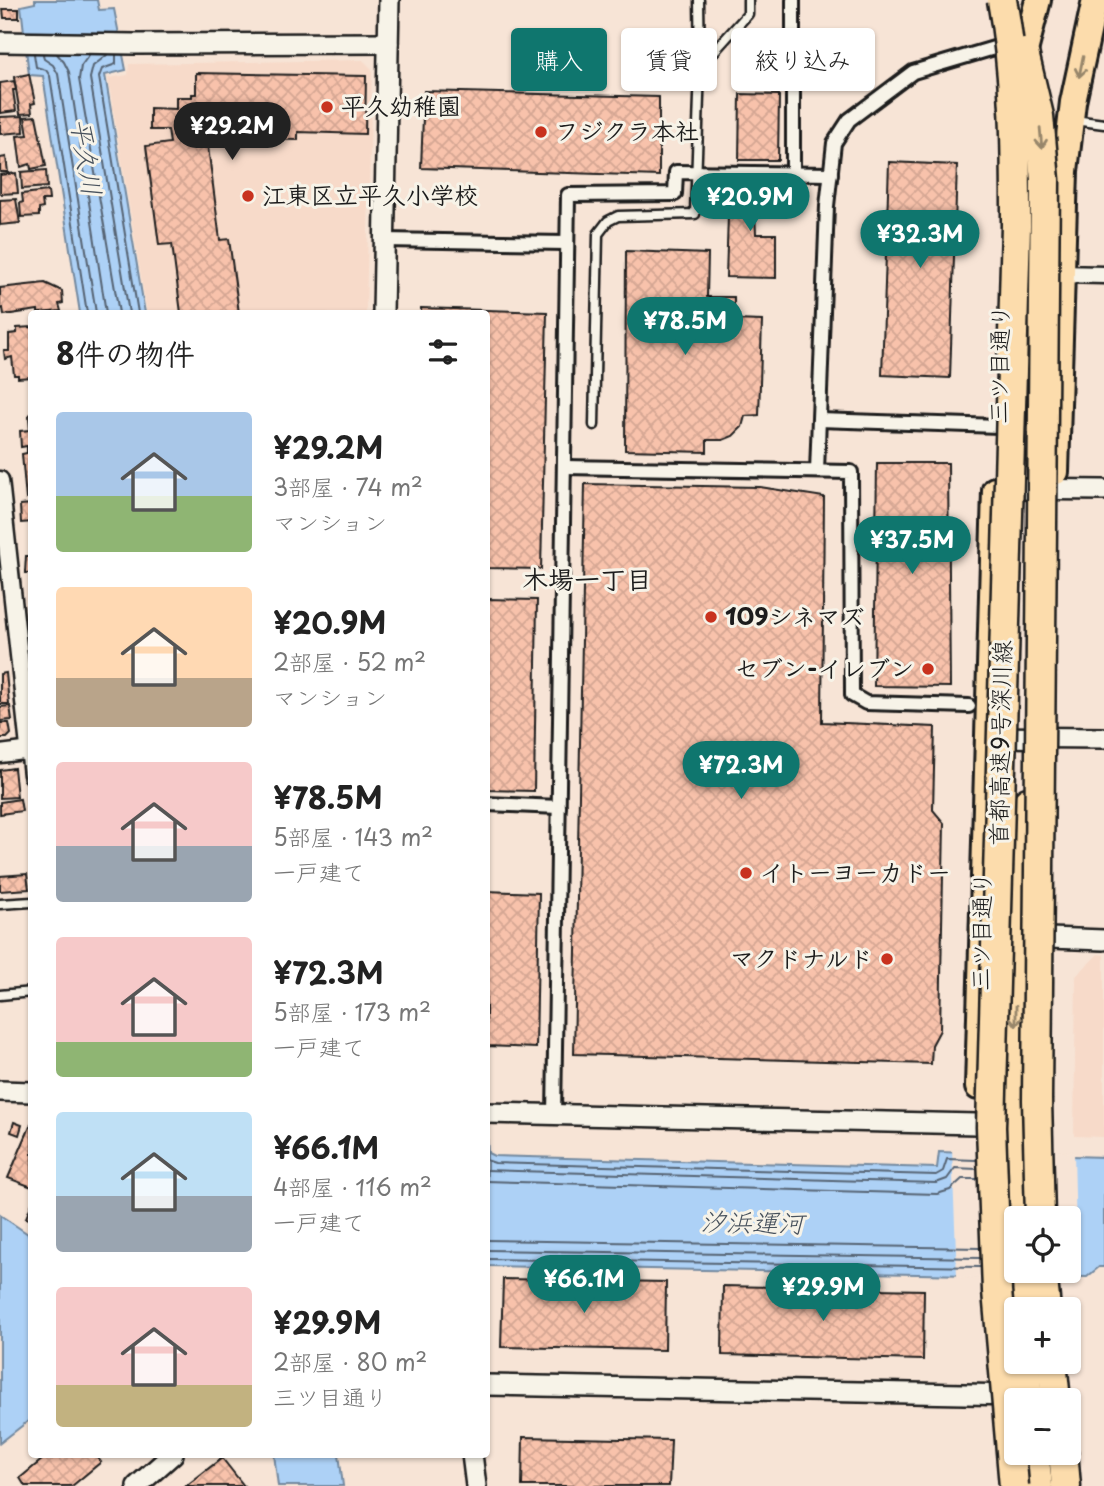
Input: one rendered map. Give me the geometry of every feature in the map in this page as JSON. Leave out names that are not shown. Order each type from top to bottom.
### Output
[{"type":"highway","name":"首都高速9号深川線","points":[[1002,0],[1011,55],[1016,120],[1016,226],[991,1127],[996,1278],[1014,1486]]},
{"type":"highway","name":"首都高速9号深川線","points":[[1009,0],[1039,116],[1045,180],[1037,1100],[1040,1206]]},
{"type":"highway","points":[[1017,1206],[1016,948],[1029,798],[1052,737]]},
{"type":"highway","points":[[1036,1465],[1038,1486]]},
{"type":"highway","points":[[1067,1465],[1069,1486]]},
{"type":"main road","name":"三ツ目通り","points":[[1002,1486],[983,1274],[977,1124],[987,737],[999,426],[1004,166],[1016,84],[1038,0]]},
{"type":"main road","points":[[1049,1206],[1046,1139],[1060,274],[1065,171],[1071,120],[1095,0]]},
{"type":"street","points":[[383,310],[389,0]]},
{"type":"street","points":[[793,0],[793,173]]},
{"type":"street","points":[[817,471],[827,206],[834,143],[849,120],[913,72],[1028,37]]},
{"type":"street","points":[[8,42],[388,43]]},
{"type":"street","points":[[554,1115],[568,195],[675,194],[677,172],[831,174]]},
{"type":"street","points":[[384,240],[567,243]]},
{"type":"street","points":[[1060,274],[1104,275]]},
{"type":"street","points":[[819,420],[999,426]]},
{"type":"street","points":[[564,467],[851,472],[852,695],[866,703],[970,706]]},
{"type":"street","points":[[0,480],[28,733]]},
{"type":"street","points":[[995,488],[1104,490]]},
{"type":"street","points":[[987,737],[1104,738]]},
{"type":"street","points":[[0,754],[28,751]]},
{"type":"street","points":[[490,804],[559,807]]},
{"type":"street","points":[[1049,939],[1104,940]]},
{"type":"street","points":[[0,1091],[28,1092]]},
{"type":"street","points":[[490,1113],[977,1124]]},
{"type":"street","points":[[490,1385],[1004,1396]]},
{"type":"street","points":[[138,1486],[169,1458]]},
{"type":"street","points":[[472,1458],[475,1486]]},
{"type":"lane","points":[[699,0],[699,28]]},
{"type":"lane","points":[[717,48],[748,14],[748,0]]},
{"type":"lane","points":[[594,425],[598,234],[608,221],[618,216],[695,214],[699,91]]},
{"type":"lane","points":[[1071,120],[1104,124]]},
{"type":"lane","points":[[0,904],[28,902]]},
{"type":"lane","points":[[0,995],[28,992]]},
{"type":"shaded area","name":"江東区立平久小学校","points":[[363,60],[372,69],[366,310],[147,310],[108,78],[128,75],[129,64]]},
{"type":"shaded area","points":[[1098,954],[1104,955],[1104,1137],[1074,1136],[1076,976]]},
{"type":"water","name":"平久川","points":[[35,0],[97,0],[99,10],[114,9],[126,70],[105,75],[144,310],[80,310],[43,76],[29,75],[21,6],[35,3]]},
{"type":"water","name":"汐浜運河","points":[[939,1152],[1104,1157],[1104,1267],[1099,1267],[1087,1277],[1081,1277],[1081,1206],[1004,1206],[1004,1275],[490,1266],[490,1154],[937,1168]]},
{"type":"water","points":[[0,1215],[28,1234],[28,1421],[0,1443]]},
{"type":"water","points":[[274,1458],[340,1458],[343,1486],[278,1486]]},
{"type":"pier","points":[[952,1149],[1074,1152],[1075,1206],[1004,1206],[1004,1278],[957,1277]]},
{"type":"building","points":[[3,9],[19,9],[19,18],[4,18]]},
{"type":"building","points":[[196,73],[366,76],[365,134],[298,132],[298,140],[193,138],[193,131],[184,131],[185,142],[207,139],[220,240],[229,239],[239,310],[181,310],[172,244],[159,245],[146,146],[170,143],[168,130],[150,130],[150,108],[176,109],[176,97],[192,97],[192,94],[196,94]]},
{"type":"building","points":[[29,74],[35,103],[31,104],[32,113],[20,114],[14,77]]},
{"type":"building","points":[[14,81],[16,111],[0,113],[0,83]]},
{"type":"building","name":"フジクラ本社","points":[[424,91],[659,97],[659,176],[421,168]]},
{"type":"building","points":[[740,94],[779,95],[778,160],[739,160]]},
{"type":"building","points":[[23,116],[24,132],[0,134],[0,117]]},
{"type":"building","points":[[36,116],[46,166],[31,169],[30,164],[21,167],[17,136],[28,135],[25,117]]},
{"type":"building","points":[[6,157],[8,172],[0,172],[0,158]]},
{"type":"building","points":[[889,162],[957,165],[950,378],[882,375]]},
{"type":"building","points":[[46,170],[47,187],[22,189],[21,172]]},
{"type":"building","points":[[16,173],[18,193],[0,194],[0,175]]},
{"type":"building","points":[[729,185],[778,187],[777,213],[755,213],[756,234],[776,234],[776,278],[726,277]]},
{"type":"building","points":[[48,191],[49,200],[42,200],[43,208],[39,209],[39,216],[21,217],[22,194]]},
{"type":"building","points":[[16,199],[20,223],[0,225],[0,200]]},
{"type":"building","points":[[626,251],[708,254],[707,297],[734,297],[734,320],[762,321],[759,415],[745,416],[742,427],[733,436],[723,440],[707,440],[707,452],[625,450]]},
{"type":"building","points":[[45,283],[62,291],[63,303],[59,304],[61,310],[28,310],[4,315],[3,308],[0,309],[0,288]]},
{"type":"building","points":[[421,308],[484,310],[421,310]]},
{"type":"building","points":[[490,310],[547,312],[541,569],[490,568]]},
{"type":"building","points":[[28,327],[28,377],[18,378],[18,375],[14,375],[12,357],[5,359],[4,351],[9,351],[9,334],[17,333],[17,328]]},
{"type":"building","points":[[28,430],[26,499],[22,454],[27,453],[27,446],[21,447],[20,431]]},
{"type":"building","points":[[877,463],[948,463],[950,687],[874,686]]},
{"type":"building","points":[[585,484],[760,487],[824,497],[822,722],[935,727],[933,810],[944,823],[940,1030],[932,1045],[931,1064],[574,1054]]},
{"type":"building","points":[[28,504],[28,522],[21,523],[20,505]]},
{"type":"building","points":[[26,556],[28,556],[28,573],[25,573]]},
{"type":"building","points":[[490,599],[537,600],[534,791],[490,790]]},
{"type":"building","points":[[6,673],[9,704],[0,704],[0,674]]},
{"type":"building","points":[[10,706],[12,720],[0,721],[0,707]]},
{"type":"building","points":[[0,723],[9,723],[11,734],[7,738],[0,738]]},
{"type":"building","points":[[14,768],[17,797],[0,798],[0,770]]},
{"type":"building","points":[[20,799],[22,811],[0,814],[0,802]]},
{"type":"building","points":[[27,874],[28,889],[0,891],[0,876]]},
{"type":"building","points":[[490,891],[539,893],[536,1048],[490,1046]]},
{"type":"building","points":[[14,1122],[22,1125],[19,1135],[11,1132]]},
{"type":"building","points":[[28,1131],[28,1186],[8,1178]]},
{"type":"building","points":[[503,1279],[666,1282],[665,1350],[501,1347]]},
{"type":"building","points":[[723,1286],[924,1290],[923,1360],[722,1355]]},
{"type":"building","points":[[523,1437],[671,1440],[669,1486],[522,1486]]},
{"type":"building","points":[[44,1458],[98,1458],[101,1462],[72,1486],[25,1486],[20,1478]]},
{"type":"building","points":[[222,1458],[244,1486],[186,1486]]},
{"type":"place","name":"平久幼稚園","points":[[327,107]]},
{"type":"place","name":"フジクラ本社","points":[[541,132]]},
{"type":"place","name":"江東区立平久小学校","points":[[248,196]]},
{"type":"place","name":"109シネマズ","points":[[711,617]]},
{"type":"place","name":"セブン-イレブン","points":[[928,669]]},
{"type":"place","name":"イトーヨーカドー","points":[[746,873]]},
{"type":"place","name":"マクドナルド","points":[[887,959]]},
{"type":"district","name":"木場一丁目","points":[[587,580]]}]
